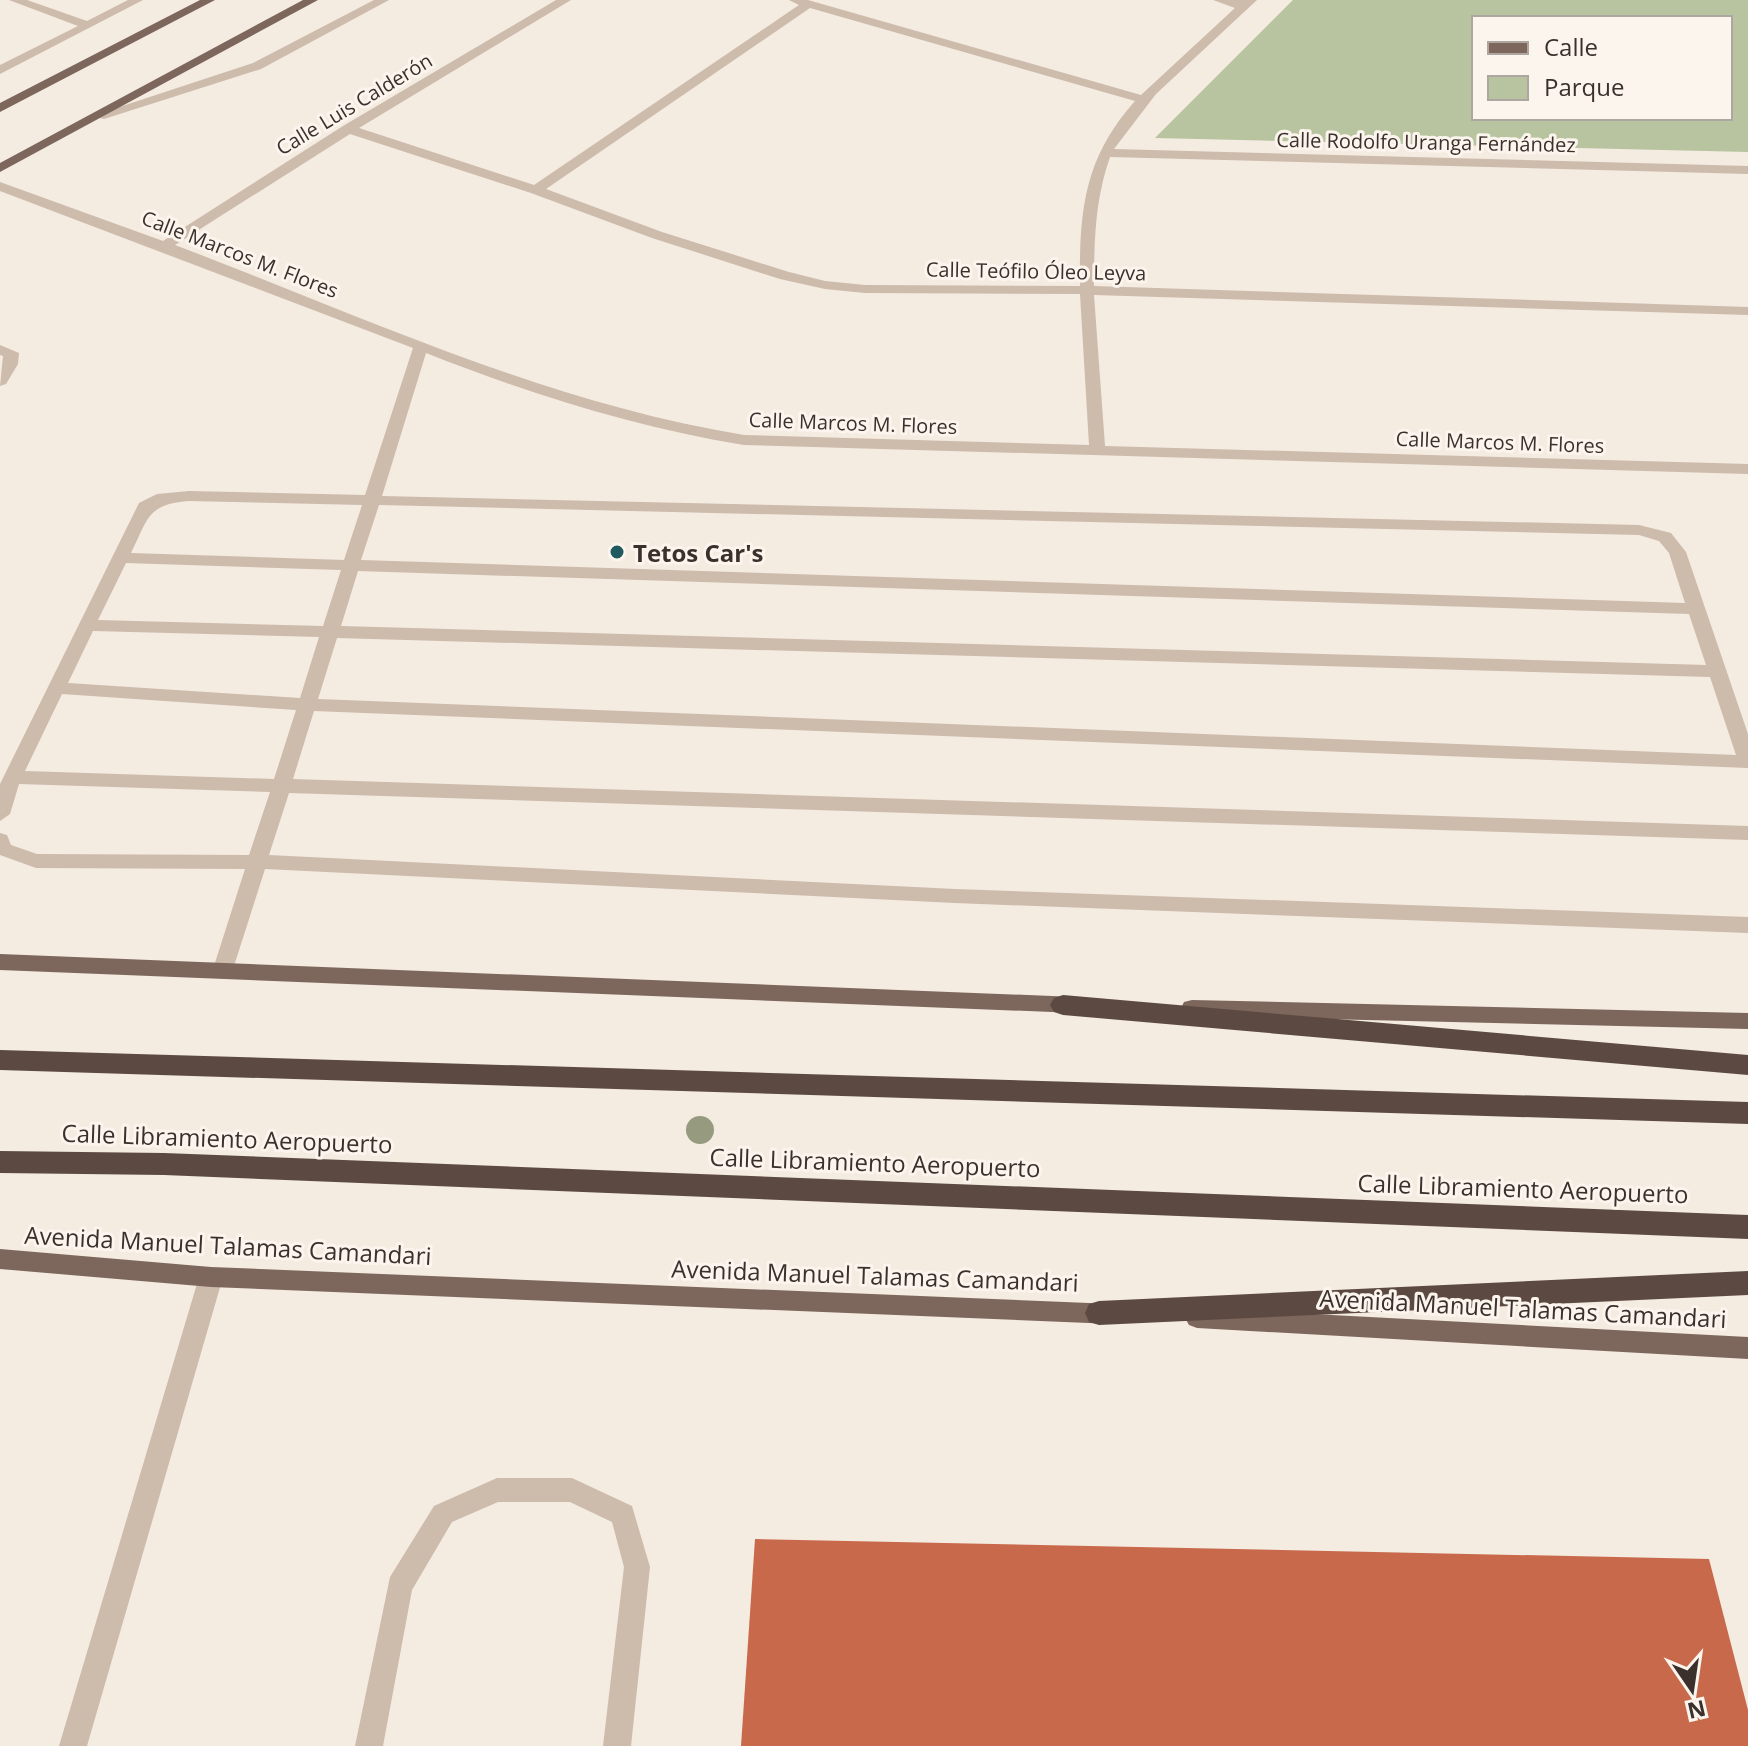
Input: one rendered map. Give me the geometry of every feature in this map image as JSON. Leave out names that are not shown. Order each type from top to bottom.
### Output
[{"type":"highway","points":[[1063,1005],[1748,1065]]},
{"type":"highway","points":[[0,1060],[1748,1113]]},
{"type":"highway","name":"Calle Libramiento Aeropuerto","points":[[0,1162],[164,1164],[1748,1227]]},
{"type":"highway","points":[[1099,1313],[1748,1283]]},
{"type":"main road","points":[[0,108],[209,0]]},
{"type":"main road","points":[[0,168],[312,0]]},
{"type":"main road","points":[[0,962],[1063,1005],[1748,1021]]},
{"type":"main road","name":"Avenida Manuel Talamas Camandari","points":[[0,1259],[211,1277],[1099,1313],[1748,1348]]},
{"type":"street","points":[[15,0],[88,25]]},
{"type":"street","points":[[0,70],[137,0]]},
{"type":"street","points":[[99,116],[257,66],[383,0]]},
{"type":"street","name":"Calle Luis Calderón","points":[[166,245],[348,129],[565,0]]},
{"type":"street","points":[[1219,0],[1247,3]]},
{"type":"street","points":[[536,190],[802,2],[1144,100]]},
{"type":"street","points":[[1097,450],[1087,290],[1091,184],[1104,153],[1144,100],[1247,3]]},
{"type":"street","name":"Calle Teófilo Óleo Leyva","points":[[348,129],[536,190],[657,235],[785,276],[825,285],[865,289],[1087,290],[1748,311]]},
{"type":"street","name":"Calle Rodolfo Uranga Fernández","points":[[1104,153],[1748,170]]},
{"type":"street","name":"Calle Marcos M. Flores","points":[[0,186],[166,245],[559,397],[685,432],[744,440],[1748,469]]},
{"type":"street","points":[[223,969],[421,346]]},
{"type":"street","points":[[0,350],[11,353],[10,364],[0,381]]},
{"type":"street","points":[[0,814],[12,777],[145,507],[163,498],[1639,530],[1665,537],[1677,552],[1748,762],[308,705],[56,688]]},
{"type":"street","points":[[122,558],[351,568],[1696,609]]},
{"type":"street","points":[[88,625],[1716,671]]},
{"type":"street","points":[[12,777],[1748,833]]},
{"type":"street","points":[[0,840],[3,849],[36,861],[258,862],[955,896],[1748,925]]},
{"type":"street","points":[[73,1746],[211,1277]]},
{"type":"street","points":[[369,1746],[399,1586],[443,1514],[497,1490],[572,1490],[623,1514],[637,1567],[617,1746]]},
{"type":"green space","points":[[1293,0],[1748,0],[1748,152],[1155,138]]},
{"type":"building","points":[[755,1539],[1709,1559],[1748,1710],[1748,1746],[741,1746]]},
{"type":"place","name":"Tetos Car's","points":[[617,552]]}]
